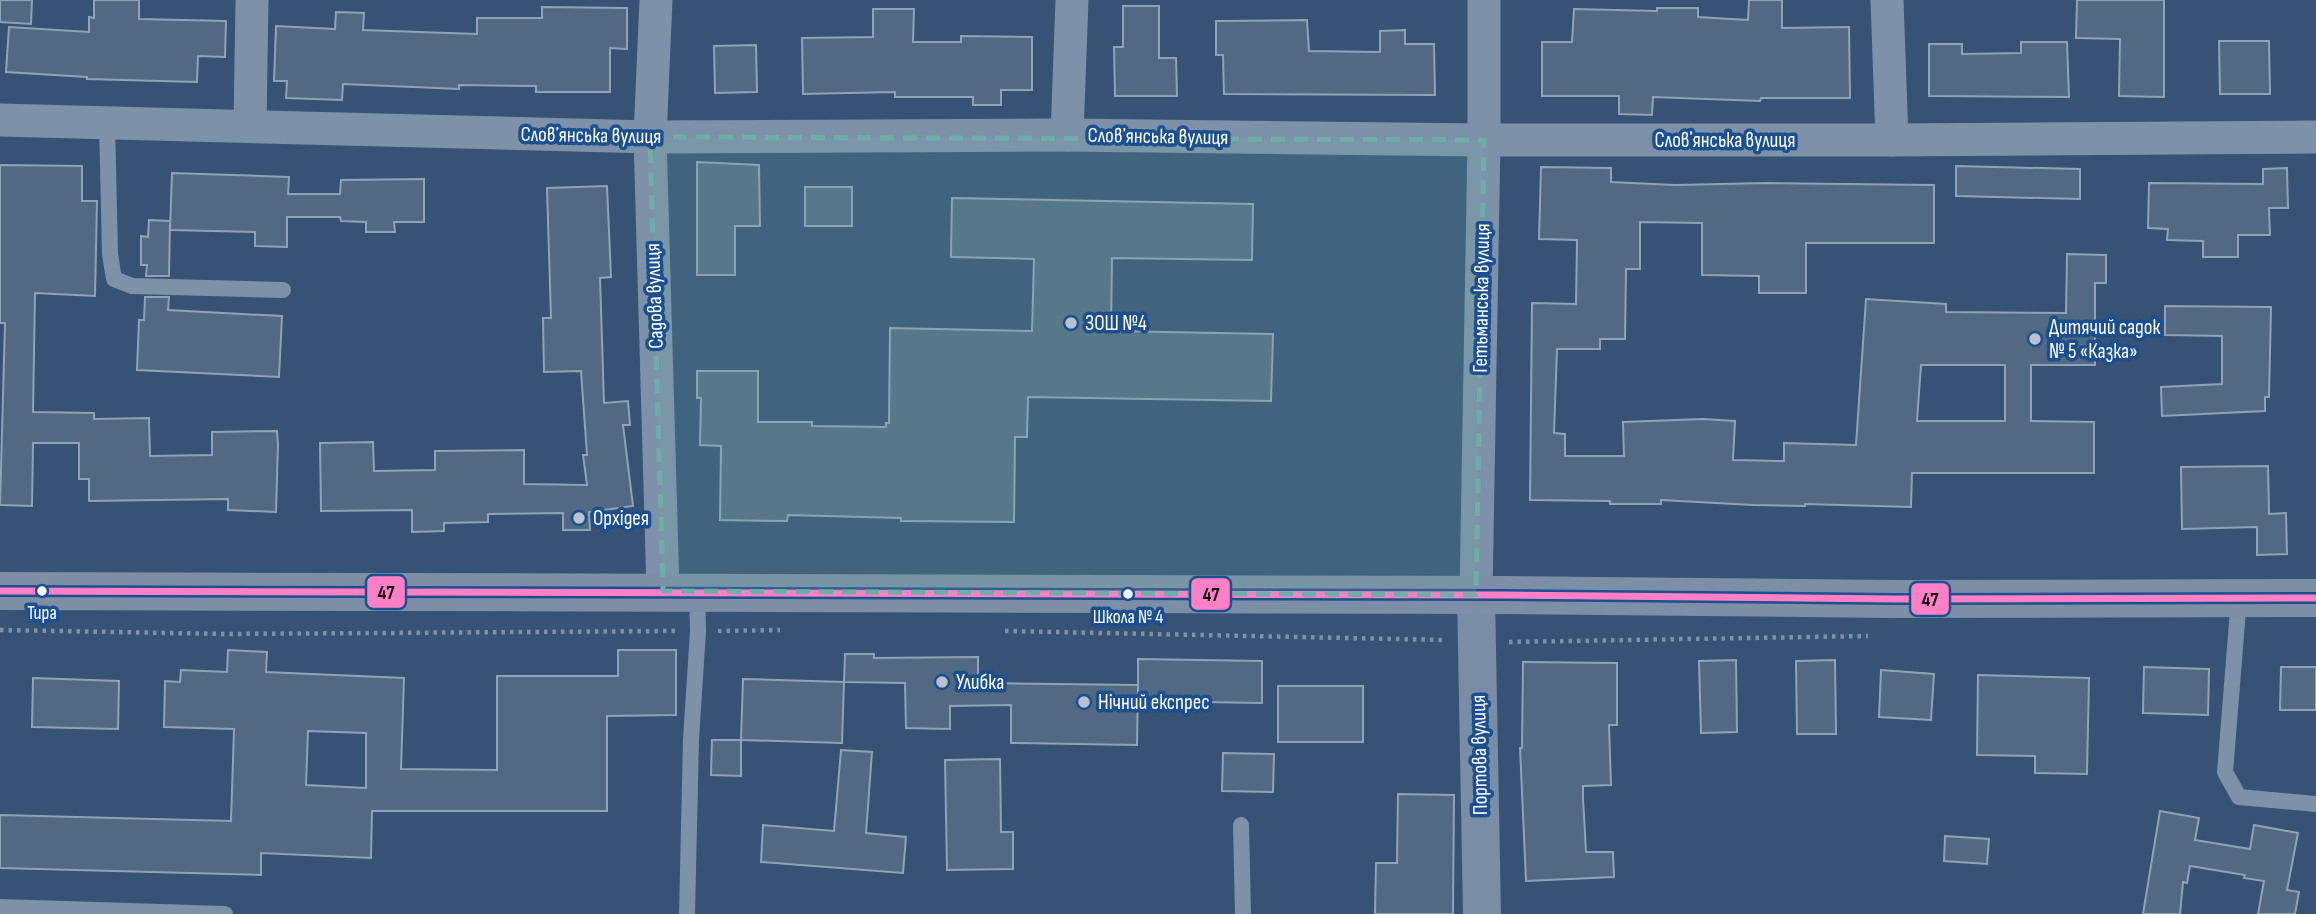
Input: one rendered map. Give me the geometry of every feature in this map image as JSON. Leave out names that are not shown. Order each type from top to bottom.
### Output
[{"type":"main road","points":[[0,591],[680,591],[1895,600],[2316,598]]},
{"type":"main road","name":"Портова вулиця","points":[[1476,595],[1482,914]]},
{"type":"street","points":[[250,126],[252,0]]},
{"type":"street","name":"Садова вулиця","points":[[656,0],[650,137],[680,591]]},
{"type":"street","points":[[1067,135],[1072,0]]},
{"type":"street","name":"Гетьманська вулиця","points":[[1476,595],[1484,0]]},
{"type":"street","points":[[1887,0],[1892,141]]},
{"type":"street","name":"Словʼянська вулиця","points":[[0,120],[650,137],[1067,135],[1892,141],[2316,137]]},
{"type":"lane","points":[[107,122],[110,254],[114,279],[132,286],[283,290]]},
{"type":"lane","points":[[680,591],[698,631],[691,740],[687,914]]},
{"type":"lane","points":[[2239,597],[2225,772],[2239,797],[2316,804]]},
{"type":"lane","points":[[1241,825],[1242,914]]},
{"type":"lane","points":[[0,907],[225,914]]},
{"type":"path","points":[[0,630],[227,634],[792,630]]},
{"type":"path","points":[[996,631],[1477,642],[1881,636]]},
{"type":"highlighted area","points":[[650,137],[1484,140],[1476,595],[663,591]]},
{"type":"building","points":[[0,0],[32,0],[31,24],[0,22]]},
{"type":"building","points":[[94,0],[139,0],[139,19],[226,21],[225,57],[198,56],[197,82],[87,79],[6,72],[9,27],[89,32],[89,17],[94,18]]},
{"type":"building","points":[[1749,0],[1782,0],[1782,28],[1849,27],[1850,98],[1761,98],[1760,101],[1653,97],[1652,115],[1619,114],[1619,96],[1542,96],[1542,42],[1572,42],[1574,9],[1657,11],[1657,8],[1698,8],[1698,17],[1748,20]]},
{"type":"building","points":[[2077,0],[2164,0],[2164,97],[2119,96],[2120,39],[2076,38]]},
{"type":"building","points":[[1123,6],[1159,6],[1159,58],[1176,58],[1177,96],[1115,96],[1114,47],[1123,47]]},
{"type":"building","points":[[542,7],[627,8],[627,49],[610,48],[610,92],[536,92],[536,86],[459,85],[459,89],[343,84],[342,100],[286,98],[287,81],[274,81],[276,26],[335,29],[336,12],[364,13],[363,30],[477,34],[477,18],[542,18]]},
{"type":"building","points":[[873,9],[914,9],[913,42],[961,42],[961,36],[1032,37],[1032,90],[1001,90],[1001,105],[973,105],[973,97],[895,97],[895,92],[803,94],[802,38],[873,37]]},
{"type":"building","points":[[1307,20],[1309,51],[1380,52],[1380,31],[1405,30],[1405,44],[1434,44],[1435,95],[1224,94],[1223,55],[1216,55],[1216,21]]},
{"type":"building","points":[[2219,41],[2269,41],[2270,94],[2220,94]]},
{"type":"building","points":[[2021,42],[2067,42],[2069,97],[1929,96],[1929,44],[1962,44],[1962,54],[2021,53]]},
{"type":"building","points":[[756,45],[757,92],[715,93],[714,46]]},
{"type":"building","points":[[697,162],[759,165],[760,226],[735,226],[735,275],[697,275]]},
{"type":"building","points":[[0,165],[82,166],[82,201],[97,201],[95,296],[35,293],[33,412],[94,413],[94,419],[149,418],[150,456],[212,455],[212,432],[277,431],[276,512],[228,510],[228,499],[89,501],[89,479],[79,479],[79,443],[33,443],[32,506],[0,505],[5,323],[0,323]]},
{"type":"building","points":[[1956,166],[2080,169],[2080,199],[1956,196]]},
{"type":"building","points":[[1541,167],[1611,168],[1611,182],[1675,185],[1934,185],[1934,243],[1806,243],[1806,293],[1759,293],[1759,276],[1702,275],[1702,223],[1640,222],[1640,269],[1626,269],[1625,339],[1600,339],[1600,349],[1557,349],[1554,433],[1565,434],[1565,456],[1624,456],[1623,422],[1703,419],[1735,421],[1733,460],[1784,461],[1784,443],[1856,445],[1866,299],[1946,304],[1946,312],[2066,313],[2067,254],[2106,255],[2106,283],[2095,283],[2095,365],[2031,365],[2031,421],[2094,422],[2094,473],[1912,473],[1911,507],[1753,505],[1661,500],[1661,504],[1610,504],[1610,501],[1530,500],[1532,303],[1576,304],[1577,240],[1539,239]],"holes":[[[1921,365],[2005,365],[2005,421],[1917,421]]]},
{"type":"building","points":[[2287,168],[2288,208],[2269,208],[2270,235],[2238,235],[2238,257],[2203,257],[2203,241],[2167,240],[2168,229],[2148,228],[2149,183],[2263,184],[2263,169]]},
{"type":"building","points":[[172,173],[289,177],[288,194],[340,194],[341,180],[424,179],[424,222],[394,222],[395,232],[366,232],[366,222],[341,221],[340,217],[287,217],[287,247],[255,246],[255,232],[170,230]]},
{"type":"building","points":[[607,186],[611,277],[600,278],[604,403],[628,401],[630,425],[623,425],[633,506],[589,512],[590,530],[563,530],[563,513],[488,514],[488,522],[444,523],[444,531],[412,532],[412,510],[321,511],[320,443],[373,442],[374,471],[435,470],[435,451],[524,450],[524,484],[587,485],[583,455],[587,455],[581,371],[544,372],[543,318],[551,318],[547,188]]},
{"type":"building","points":[[805,187],[852,187],[852,226],[805,226]]},
{"type":"building","points":[[952,198],[1253,204],[1252,260],[1112,258],[1111,331],[1273,334],[1271,401],[1028,397],[1027,437],[1015,437],[1014,522],[901,521],[901,518],[788,515],[787,521],[720,520],[721,446],[700,445],[701,398],[697,398],[697,371],[758,371],[758,422],[812,422],[812,426],[886,427],[886,423],[889,423],[890,328],[1032,331],[1034,259],[951,257]]},
{"type":"building","points":[[149,220],[170,221],[169,276],[146,276],[147,265],[141,265],[141,236],[148,237]]},
{"type":"building","points":[[145,297],[169,297],[168,310],[282,316],[279,377],[137,370],[139,320],[144,320]]},
{"type":"building","points":[[2165,306],[2271,307],[2269,397],[2265,397],[2265,411],[2162,416],[2161,387],[2222,384],[2222,336],[2165,335]]},
{"type":"building","points":[[2268,466],[2269,514],[2286,513],[2287,554],[2257,555],[2257,527],[2182,529],[2181,467]]},
{"type":"building","points":[[228,650],[267,652],[266,672],[404,678],[401,769],[497,770],[497,676],[618,676],[618,650],[676,650],[676,715],[607,716],[607,811],[372,811],[371,858],[261,853],[261,875],[0,868],[0,815],[231,821],[234,729],[164,727],[165,681],[180,682],[181,670],[227,672]],"holes":[[[308,731],[366,733],[366,788],[306,785]]]},
{"type":"building","points":[[845,654],[874,654],[874,658],[978,657],[978,683],[1138,685],[1137,745],[1011,743],[1011,705],[950,706],[950,729],[906,728],[905,683],[844,682]]},
{"type":"building","points":[[1138,659],[1262,661],[1262,703],[1138,701]]},
{"type":"building","points":[[1736,660],[1737,732],[1701,733],[1699,661]]},
{"type":"building","points":[[1835,660],[1836,734],[1797,734],[1796,661]]},
{"type":"building","points":[[1523,662],[1617,663],[1617,725],[1609,725],[1611,785],[1583,786],[1586,852],[1613,852],[1614,877],[1526,881],[1520,748]]},
{"type":"building","points":[[2144,667],[2209,669],[2208,715],[2143,713]]},
{"type":"building","points":[[2281,667],[2316,667],[2316,710],[2280,710]]},
{"type":"building","points":[[1881,670],[1934,674],[1931,720],[1879,717]]},
{"type":"building","points":[[1978,675],[2089,678],[2087,774],[2035,773],[2035,756],[1977,755]]},
{"type":"building","points":[[33,678],[119,681],[118,729],[32,727]]},
{"type":"building","points":[[743,679],[844,682],[842,743],[741,740]]},
{"type":"building","points":[[1278,686],[1363,686],[1363,742],[1278,742]]},
{"type":"building","points":[[712,740],[741,740],[741,776],[711,775]]},
{"type":"building","points":[[841,750],[872,752],[866,833],[906,837],[903,873],[761,862],[763,825],[834,831]]},
{"type":"building","points":[[1223,753],[1274,754],[1273,792],[1222,791]]},
{"type":"building","points":[[1000,759],[1001,832],[1013,832],[1013,869],[947,870],[945,760]]},
{"type":"building","points":[[1398,794],[1454,795],[1453,914],[1375,914],[1376,863],[1397,863]]},
{"type":"building","points":[[2160,811],[2199,818],[2195,840],[2250,849],[2254,825],[2298,833],[2287,890],[2299,892],[2295,914],[2258,914],[2264,881],[2244,878],[2245,875],[2190,866],[2187,883],[2183,882],[2180,914],[2143,914]]},
{"type":"building","points":[[1945,836],[1989,839],[1987,864],[1944,861]]},
{"type":"transit line","name":"47","points":[[0,591],[1505,595],[1895,599],[2316,598]]},
{"type":"place","name":"ЗОШ №4","points":[[1071,323]]},
{"type":"place","name":"Дитячий садок № 5 «Казка»","points":[[2035,339]]},
{"type":"place","name":"Орхідея","points":[[579,518]]},
{"type":"place","name":"Тира","points":[[42,591]]},
{"type":"place","name":"Школа № 4","points":[[1128,594]]},
{"type":"place","name":"Улибка","points":[[942,682]]},
{"type":"place","name":"Нічний експрес","points":[[1084,702]]}]
